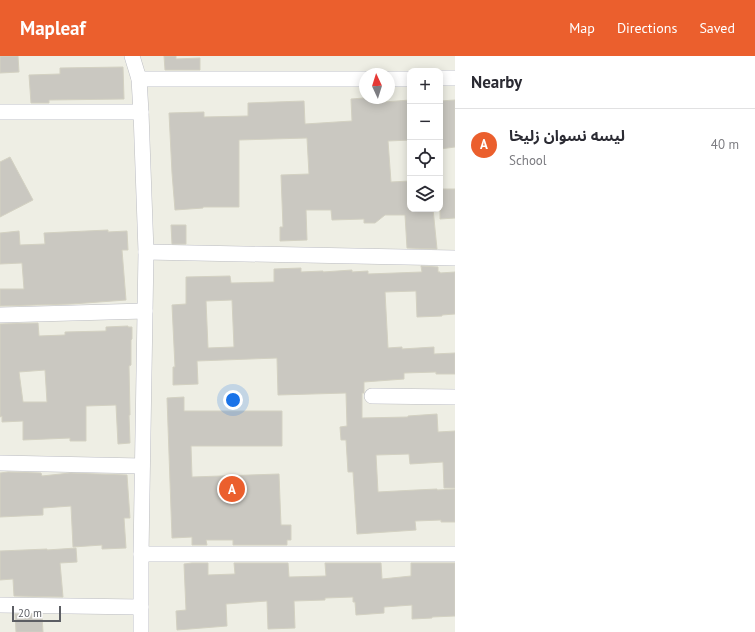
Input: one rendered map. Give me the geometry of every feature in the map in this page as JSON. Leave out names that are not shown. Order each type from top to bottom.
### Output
[{"type":"street","points":[[132,56],[139,79],[146,252],[141,632]]},
{"type":"street","points":[[443,78],[455,78]]},
{"type":"street","points":[[139,79],[359,79]]},
{"type":"street","points":[[395,79],[407,79]]},
{"type":"street","points":[[0,112],[141,112]]},
{"type":"street","points":[[146,252],[455,258]]},
{"type":"street","points":[[0,315],[145,311]]},
{"type":"street","points":[[372,396],[455,398]]},
{"type":"street","points":[[0,463],[142,466]]},
{"type":"street","points":[[141,554],[455,554]]},
{"type":"street","points":[[0,605],[141,607]]},
{"type":"building","points":[[0,56],[18,56],[19,72],[0,73]]},
{"type":"building","points":[[164,56],[176,56],[176,59],[200,58],[200,70],[165,70]]},
{"type":"building","points":[[123,67],[124,99],[49,100],[49,103],[31,103],[29,75],[60,74],[60,68]]},
{"type":"building","points":[[359,98],[359,104],[395,104],[395,101],[407,100],[407,140],[388,141],[391,182],[407,181],[407,212],[433,212],[437,249],[407,248],[405,215],[385,215],[375,223],[364,223],[364,219],[332,220],[331,210],[306,210],[307,240],[280,241],[280,227],[283,227],[281,175],[309,174],[307,138],[239,140],[239,207],[203,207],[175,210],[169,113],[204,112],[204,117],[248,116],[248,103],[304,101],[305,124],[352,121],[351,99]]},
{"type":"building","points":[[455,100],[455,147],[443,149],[443,104],[443,101]]},
{"type":"building","points":[[10,157],[33,200],[0,217],[0,162]]},
{"type":"building","points":[[443,189],[455,189],[455,218],[440,219],[440,212],[443,212]]},
{"type":"building","points":[[171,225],[186,225],[186,244],[172,244]]},
{"type":"building","points":[[108,230],[108,232],[127,231],[128,250],[122,250],[126,300],[72,304],[0,306],[0,289],[24,289],[22,263],[0,264],[0,233],[19,231],[20,245],[45,244],[44,233]]},
{"type":"building","points":[[421,266],[438,267],[438,272],[440,273],[455,272],[455,314],[417,317],[416,291],[385,292],[388,348],[402,347],[402,349],[434,347],[434,354],[455,353],[455,374],[436,374],[436,372],[404,373],[404,379],[364,382],[364,393],[362,393],[362,418],[408,417],[437,414],[438,432],[455,431],[455,488],[444,488],[443,462],[410,464],[409,454],[376,455],[378,492],[455,489],[455,522],[441,522],[441,520],[415,521],[416,530],[357,534],[353,472],[348,472],[346,440],[341,440],[340,427],[347,426],[346,393],[278,395],[277,358],[197,361],[198,384],[173,385],[173,367],[175,367],[172,305],[186,304],[186,277],[230,276],[231,283],[274,282],[274,269],[301,268],[301,272],[352,270],[352,272],[368,271],[368,274],[422,272]],"holes":[[[232,300],[234,347],[208,348],[206,301]]]},
{"type":"building","points":[[38,323],[39,336],[65,335],[65,332],[106,331],[106,327],[132,327],[131,365],[129,366],[130,443],[118,444],[116,405],[86,406],[86,441],[70,441],[70,438],[23,440],[23,421],[2,422],[2,416],[0,417],[0,324]],"holes":[[[45,370],[47,402],[23,402],[19,372]]]},
{"type":"building","points":[[184,397],[184,411],[282,411],[282,446],[191,446],[192,477],[279,474],[281,525],[291,525],[291,540],[287,540],[287,545],[233,545],[233,540],[206,540],[207,545],[192,545],[192,537],[172,538],[167,398]]},
{"type":"building","points":[[0,473],[41,473],[42,476],[70,473],[127,475],[130,518],[124,518],[126,548],[102,549],[102,545],[73,547],[71,506],[43,508],[43,515],[0,517]]},
{"type":"building","points":[[76,548],[77,562],[60,563],[63,597],[14,596],[13,579],[0,580],[0,551]]},
{"type":"building","points":[[208,563],[208,575],[235,574],[234,563],[288,563],[289,577],[326,576],[325,563],[381,563],[382,579],[411,576],[411,563],[455,563],[455,616],[412,619],[412,605],[384,607],[384,613],[356,615],[353,597],[325,598],[325,600],[294,601],[295,628],[268,629],[267,601],[226,604],[227,626],[177,630],[176,611],[186,610],[184,564]]},
{"type":"building","points":[[15,614],[42,615],[43,632],[16,632]]},
{"type":"place","name":"لیسه نسوان زلیخا","points":[[232,489]]}]
